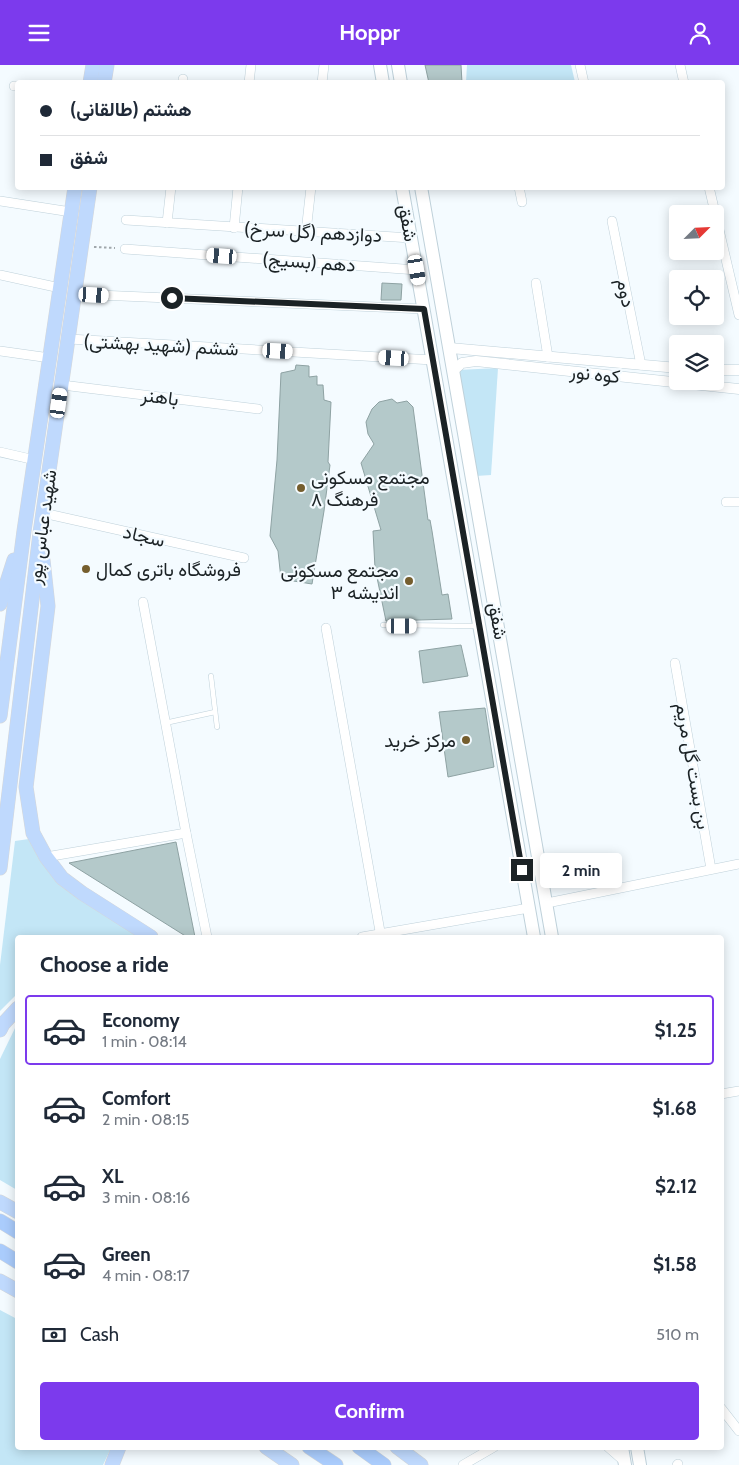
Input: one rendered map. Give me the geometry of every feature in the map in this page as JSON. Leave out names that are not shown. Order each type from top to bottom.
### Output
[{"type":"highway","points":[[0,1221],[15,1230]]},
{"type":"highway","points":[[0,1251],[15,1260]]},
{"type":"highway","points":[[314,1450],[336,1465]]},
{"type":"highway","points":[[363,1450],[384,1465]]},
{"type":"main road","points":[[90,80],[93,65]]},
{"type":"main road","points":[[104,80],[107,65]]},
{"type":"main road","points":[[380,65],[382,80]]},
{"type":"main road","points":[[398,65],[400,80]]},
{"type":"main road","name":"شهید عباس پور","points":[[0,716],[24,531],[75,190]]},
{"type":"main road","name":"شهید عباس پور","points":[[0,868],[40,533],[90,190]]},
{"type":"main road","name":"شفق","points":[[403,190],[534,935]]},
{"type":"main road","name":"شفق","points":[[422,190],[552,935]]},
{"type":"main road","points":[[0,604],[24,531]]},
{"type":"main road","points":[[40,533],[48,606],[26,787],[33,833],[46,857],[62,878],[149,935]]},
{"type":"main road","points":[[0,1030],[15,1011]]},
{"type":"main road","points":[[0,1201],[15,1210]]},
{"type":"main road","points":[[0,1281],[15,1289]]},
{"type":"main road","points":[[112,1465],[118,1450]]},
{"type":"main road","points":[[270,1450],[292,1465]]},
{"type":"main road","points":[[401,1450],[421,1465]]},
{"type":"main road","points":[[623,1450],[625,1463]]},
{"type":"main road","points":[[638,1450],[640,1465]]},
{"type":"street","points":[[249,80],[251,65]]},
{"type":"street","points":[[322,80],[324,65]]},
{"type":"street","points":[[580,65],[583,80]]},
{"type":"street","points":[[680,65],[683,80]]},
{"type":"street","points":[[167,223],[171,190]]},
{"type":"street","points":[[234,228],[238,190]]},
{"type":"street","points":[[306,232],[311,190]]},
{"type":"street","points":[[520,190],[522,202]]},
{"type":"street","points":[[710,190],[739,315]]},
{"type":"street","points":[[0,201],[72,211]]},
{"type":"street","name":"دوازدهم (گل سرخ)","points":[[126,220],[411,238]]},
{"type":"street","name":"دوم","points":[[612,221],[641,365]]},
{"type":"street","name":"دهم (بسیج)","points":[[124,249],[417,270]]},
{"type":"street","points":[[0,275],[60,288]]},
{"type":"street","points":[[536,283],[548,357]]},
{"type":"street","points":[[75,294],[424,309]]},
{"type":"street","name":"ششم (شهید بهشتی)","points":[[69,339],[433,360]]},
{"type":"street","name":"کوه نور","points":[[450,348],[669,367]]},
{"type":"street","points":[[454,370],[466,362],[462,359],[461,353],[464,349]]},
{"type":"street","points":[[0,351],[50,358]]},
{"type":"street","name":"کوه نور","points":[[466,362],[476,361],[739,389]]},
{"type":"street","points":[[724,370],[739,370]]},
{"type":"street","name":"باهنر","points":[[62,385],[258,409]]},
{"type":"street","points":[[0,452],[35,460]]},
{"type":"street","points":[[726,503],[739,502]]},
{"type":"street","name":"سجاد","points":[[43,513],[244,558]]},
{"type":"street","points":[[143,602],[207,935]]},
{"type":"street","points":[[326,628],[381,935]]},
{"type":"street","name":"بن بست گل مریم","points":[[675,663],[711,869]]},
{"type":"street","points":[[46,857],[186,833]]},
{"type":"street","points":[[547,903],[739,863]]},
{"type":"street","points":[[386,935],[529,908]]},
{"type":"street","points":[[724,1094],[739,1091]]},
{"type":"street","points":[[724,1412],[739,1431]]},
{"type":"street","points":[[463,1465],[489,1450]]},
{"type":"street","points":[[611,1450],[625,1463]]},
{"type":"lane","points":[[383,625],[479,626]]},
{"type":"lane","points":[[211,676],[217,727]]},
{"type":"lane","points":[[165,723],[215,713]]},
{"type":"path","points":[[82,246],[124,249]]},
{"type":"shaded area","points":[[467,65],[571,65],[575,80],[466,80]]},
{"type":"shaded area","points":[[498,368],[491,475],[476,476],[458,370]]},
{"type":"shaded area","points":[[29,839],[47,867],[137,935],[15,935],[15,996],[0,1011],[0,965],[15,841]]},
{"type":"shaded area","points":[[15,1028],[15,1189],[0,1180],[0,1059]]},
{"type":"shaded area","points":[[0,1310],[15,1318],[15,1450],[110,1450],[103,1465],[0,1465]]},
{"type":"building","points":[[425,65],[461,65],[462,80],[428,80]]},
{"type":"building","points":[[382,283],[402,284],[401,300],[381,300]]},
{"type":"building","name":"مجتمع مسکونی فرهنگ ۸","points":[[296,365],[309,366],[309,377],[317,376],[317,385],[323,385],[324,400],[331,402],[328,462],[330,465],[312,584],[281,579],[278,551],[270,536],[277,460],[281,373],[295,370]]},
{"type":"building","points":[[392,399],[397,403],[407,401],[413,407],[428,520],[430,520],[442,595],[448,594],[452,619],[386,621],[375,568],[373,531],[381,530],[361,463],[374,444],[368,434],[366,422],[372,409],[379,402]]},
{"type":"building","name":"مرکز خرید","points":[[461,645],[468,676],[423,683],[419,651]]},
{"type":"building","name":"مرکز خرید","points":[[485,708],[494,767],[448,777],[439,712]]},
{"type":"building","points":[[176,842],[195,935],[184,935],[69,863]]},
{"type":"place","name":"مجتمع مسکونی فرهنگ ۸","points":[[301,488]]},
{"type":"place","name":"فروشگاه باتری کمال","points":[[86,569]]},
{"type":"place","name":"مجتمع مسکونی اندیشه ۳","points":[[409,581]]},
{"type":"place","name":"مرکز خرید","points":[[466,740]]},
{"type":"route","points":[[172,298],[424,309],[522,870]]}]
